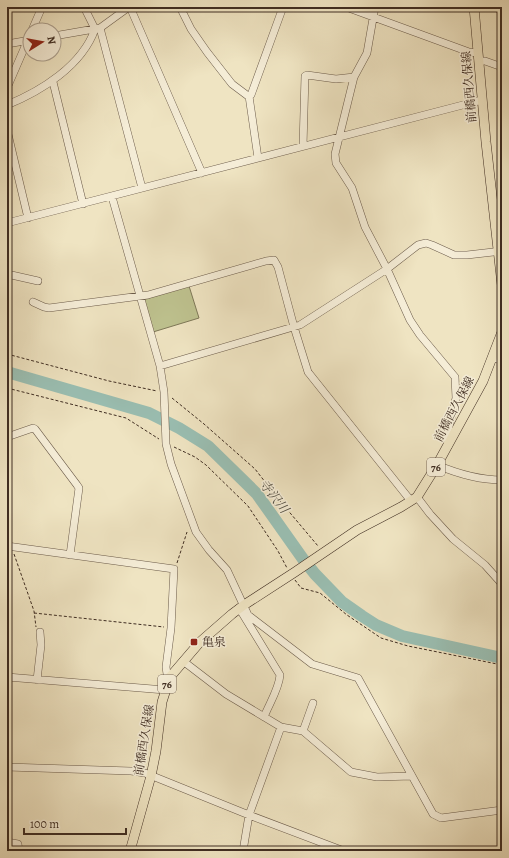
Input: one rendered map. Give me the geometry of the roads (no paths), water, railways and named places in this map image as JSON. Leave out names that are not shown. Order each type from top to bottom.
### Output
[{"type":"main road","name":"前橋西久保線","points":[[474,7],[482,100],[500,251],[502,285]]},
{"type":"main road","name":"前橋西久保線","points":[[130,851],[151,776],[165,690],[170,677],[200,642],[241,607],[293,574],[357,530],[414,499],[437,465],[483,381],[502,332]]},
{"type":"street","points":[[35,22],[42,7]]},
{"type":"street","points":[[84,7],[98,29],[142,188]]},
{"type":"street","points":[[7,104],[33,93],[52,82],[79,57],[98,29],[129,7],[202,172]]},
{"type":"street","points":[[180,7],[191,29],[228,79],[232,84],[249,96]]},
{"type":"street","points":[[258,158],[249,96],[251,95],[283,7]]},
{"type":"street","points":[[346,7],[469,52],[485,61],[502,67]]},
{"type":"street","points":[[375,7],[367,53],[354,77],[335,154],[336,163],[352,188],[365,227],[387,269],[412,324],[454,374],[456,382],[456,398],[447,435],[448,446]]},
{"type":"street","points":[[62,35],[98,29]]},
{"type":"street","points":[[7,44],[22,41]]},
{"type":"street","points":[[7,88],[22,55]]},
{"type":"street","points":[[303,146],[305,76],[336,79],[354,77]]},
{"type":"street","points":[[52,82],[83,204]]},
{"type":"street","points":[[7,223],[482,100]]},
{"type":"street","points":[[7,130],[28,218]]},
{"type":"street","points":[[112,197],[160,366],[164,395],[166,444],[171,464],[193,524],[201,540],[228,570],[241,607],[280,675],[280,680],[264,717]]},
{"type":"street","points":[[160,366],[300,325],[387,269],[416,246],[426,243],[454,255],[500,251]]},
{"type":"street","points":[[33,302],[49,308],[148,295],[274,260],[278,266],[294,327],[308,372],[414,499],[453,539],[481,561],[502,584]]},
{"type":"street","points":[[7,274],[38,281]]},
{"type":"street","points":[[493,358],[500,360],[502,363]]},
{"type":"street","points":[[7,436],[33,428],[35,429],[79,488],[70,555]]},
{"type":"street","points":[[437,465],[446,469],[481,478],[502,480]]},
{"type":"street","points":[[9,546],[174,569],[171,628],[166,667],[167,674],[170,677]]},
{"type":"street","points":[[241,607],[248,615],[312,664],[358,678],[433,814],[441,818],[502,810]]},
{"type":"street","points":[[37,680],[41,645],[38,630]]},
{"type":"street","points":[[183,661],[226,694],[281,727],[302,731],[351,772],[377,777],[412,776]]},
{"type":"street","points":[[7,677],[165,690]]},
{"type":"street","points":[[302,731],[313,703]]},
{"type":"street","points":[[243,851],[249,815],[281,727]]},
{"type":"street","points":[[7,767],[131,771],[145,773],[344,851]]},
{"type":"street","points":[[7,842],[18,844],[19,851]]},
{"type":"waterway","name":"寺沢川","points":[[7,372],[149,413],[179,428],[208,446],[257,494],[303,559],[342,602],[376,625],[402,636],[502,658]]},
{"type":"railway","points":[[489,7],[502,13]]},
{"type":"place","name":"亀泉","points":[[194,642]]}]
